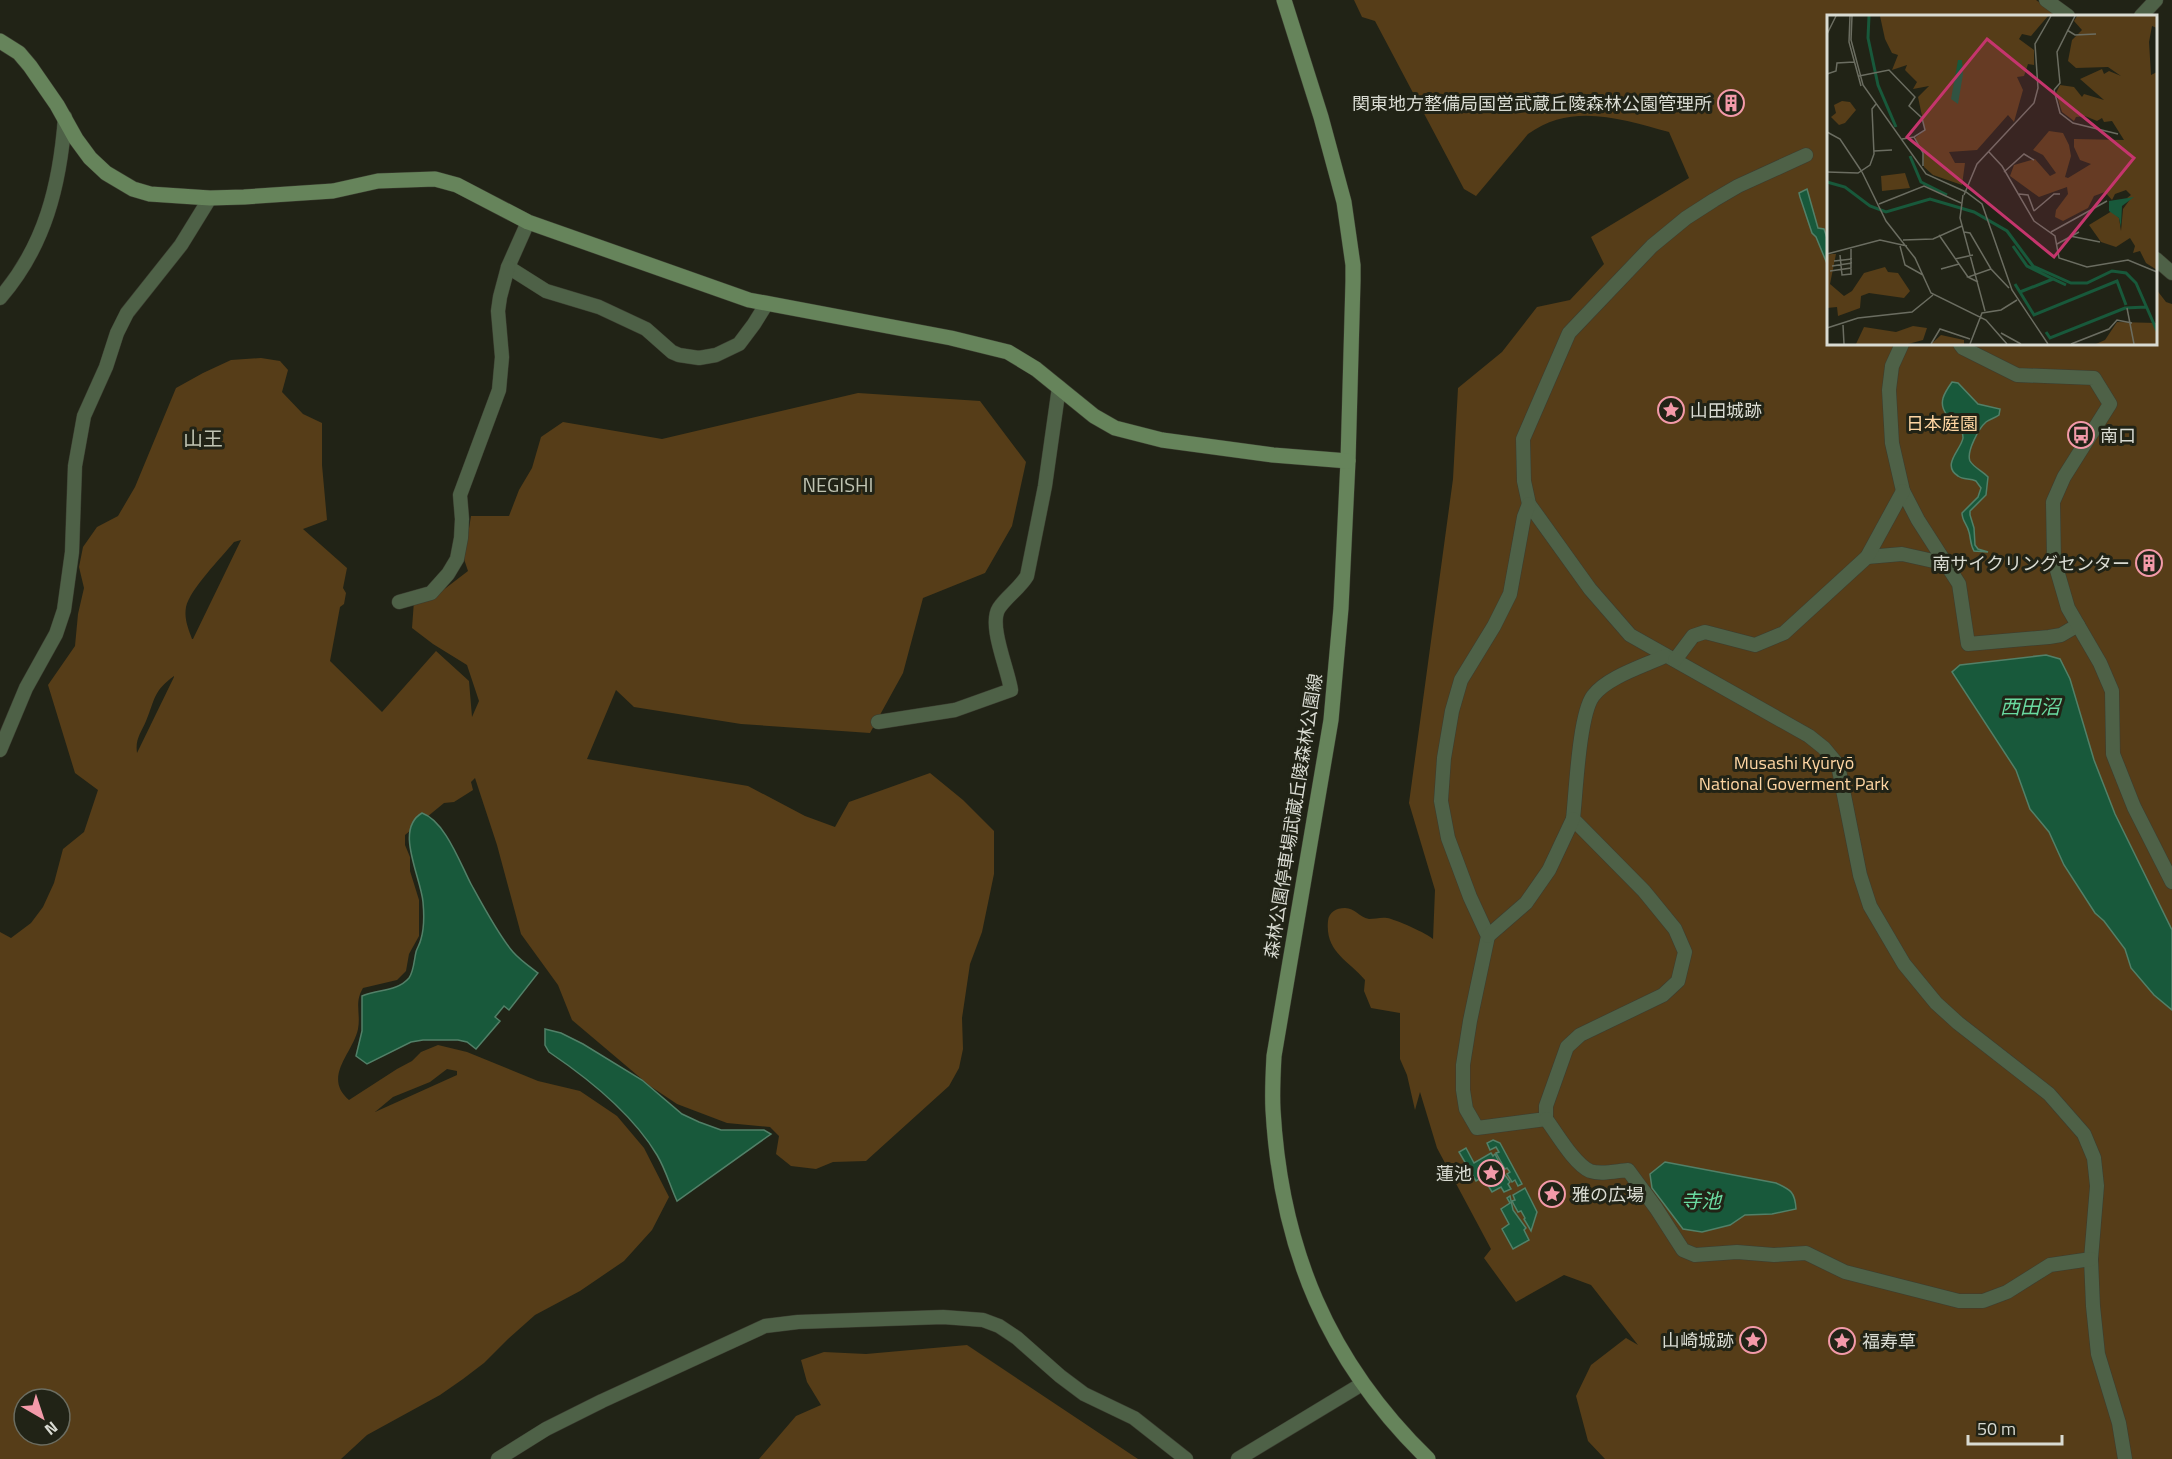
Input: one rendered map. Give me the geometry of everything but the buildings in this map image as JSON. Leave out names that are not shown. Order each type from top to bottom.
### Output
[{"type":"main road","name":"森林公園停車場武蔵丘陵森林公園線","points":[[1284,0],[1344,202],[1353,265],[1348,461],[1341,608],[1331,720],[1274,1056],[1273,1108],[1277,1156],[1288,1220],[1313,1295],[1332,1336],[1362,1384],[1406,1438],[1428,1459]]},
{"type":"main road","points":[[0,40],[19,53],[30,66],[90,158],[119,182],[133,189],[150,194],[210,198],[333,191],[378,181],[435,179],[457,185],[528,222],[749,300],[980,344],[1008,352],[1036,369],[1094,416],[1115,428],[1162,440],[1273,455],[1348,461]]},
{"type":"street","points":[[2046,0],[2067,15]]},
{"type":"street","points":[[2141,15],[2156,0]]},
{"type":"street","points":[[1,296],[11,287],[39,239],[57,185],[65,117]]},
{"type":"street","points":[[1806,155],[1738,186],[1686,218],[1652,246],[1569,333],[1523,439],[1524,481],[1530,504],[1596,597],[1630,635],[1809,736],[1824,748],[1838,765],[1860,875],[1867,896],[1904,964],[1943,1010],[2049,1094],[2084,1134],[2094,1158],[2097,1186],[2091,1259],[2098,1354],[2119,1423],[2125,1459]]},
{"type":"street","points":[[0,750],[26,688],[56,634],[64,610],[72,552],[75,466],[84,416],[106,367],[126,313],[181,245],[210,198]]},
{"type":"street","points":[[399,602],[431,593],[448,574],[457,559],[461,538],[460,495],[489,423],[499,390],[502,357],[498,311],[500,297],[508,267],[528,222]]},
{"type":"street","points":[[2157,260],[2172,273]]},
{"type":"street","points":[[508,267],[546,291],[599,307],[646,329],[672,352],[699,358],[716,356],[739,344],[766,303]]},
{"type":"street","points":[[1902,345],[1892,366],[1889,401],[1892,444],[1903,491],[1959,584],[1968,644],[2061,635],[2078,625]]},
{"type":"street","points":[[1961,345],[2018,375],[2094,378],[2110,404],[2064,477],[2053,502],[2054,560],[2068,608],[2100,663],[2112,691],[2113,754],[2134,807],[2172,882]]},
{"type":"street","points":[[878,722],[956,710],[1011,690],[996,626],[997,611],[1027,576],[1045,486],[1059,387]]},
{"type":"street","points":[[1488,936],[1526,903],[1549,870],[1573,819],[1582,731],[1592,697],[1610,681],[1670,658],[1694,636],[1705,632],[1755,645],[1784,633],[1868,557],[1903,491]]},
{"type":"street","points":[[1530,504],[1524,517],[1509,594],[1494,626],[1461,680],[1452,711],[1444,758],[1441,801],[1448,838],[1470,897],[1488,936],[1463,1065],[1466,1109],[1477,1128],[1546,1119]]},
{"type":"street","points":[[1868,557],[1902,554],[1947,564]]},
{"type":"street","points":[[1573,819],[1644,891],[1676,929],[1684,952],[1678,981],[1663,994],[1580,1035],[1567,1047],[1546,1106],[1546,1119],[1580,1164],[1590,1171],[1603,1173],[1628,1170],[1683,1250],[1695,1256],[1737,1252],[1774,1255],[1806,1253],[1845,1272],[1959,1301],[1983,1301],[2007,1292],[2050,1265],[2091,1259]]},
{"type":"street","points":[[498,1459],[546,1429],[602,1401],[765,1326],[798,1322],[943,1317],[983,1320],[999,1326],[1017,1338],[1059,1376],[1084,1394],[1134,1418],[1186,1459]]},
{"type":"street","points":[[1238,1459],[1362,1384]]},
{"type":"green space","name":"Musashi Kyūryō National Goverment Park","points":[[1354,0],[2036,0],[2058,15],[1827,15],[1827,345],[2157,345],[2157,290],[2166,302],[2172,304],[2172,1459],[1605,1459],[1588,1441],[1576,1396],[1591,1365],[1626,1338],[1638,1345],[1591,1285],[1564,1275],[1516,1302],[1484,1258],[1491,1249],[1437,1148],[1420,1092],[1415,1110],[1407,1075],[1400,1059],[1400,1013],[1371,1008],[1364,991],[1365,980],[1334,948],[1328,932],[1328,921],[1334,911],[1348,908],[1369,919],[1385,918],[1397,921],[1433,939],[1435,890],[1409,803],[1453,479],[1458,388],[1502,352],[1537,307],[1570,300],[1604,264],[1591,237],[1689,178],[1669,132],[1615,118],[1579,116],[1562,118],[1545,124],[1528,134],[1476,196],[1464,189],[1375,21],[1362,17]]},
{"type":"green space","points":[[261,358],[280,361],[288,370],[282,392],[303,414],[322,423],[322,465],[327,520],[303,529],[347,568],[343,588],[346,593],[344,604],[340,607],[330,661],[382,712],[436,651],[469,681],[472,717],[479,701],[467,665],[412,628],[414,601],[438,594],[468,571],[464,559],[471,516],[509,516],[519,490],[532,468],[541,437],[563,422],[662,439],[858,393],[980,401],[1026,462],[1012,526],[985,573],[923,598],[903,673],[870,733],[741,724],[634,707],[616,690],[587,759],[748,786],[805,816],[835,827],[849,802],[930,773],[963,800],[994,831],[994,874],[982,932],[970,964],[962,1018],[963,1049],[959,1068],[949,1086],[866,1161],[833,1162],[816,1169],[791,1166],[776,1154],[779,1136],[770,1127],[727,1123],[677,1104],[650,1086],[572,1020],[558,985],[521,934],[497,845],[475,778],[471,782],[473,790],[454,802],[444,803],[405,835],[405,845],[410,857],[410,871],[419,900],[419,936],[409,954],[406,971],[397,980],[363,988],[360,993],[358,1029],[339,1074],[338,1083],[341,1091],[349,1100],[412,1061],[421,1052],[438,1045],[467,1052],[538,1081],[580,1091],[617,1116],[644,1148],[669,1197],[652,1230],[624,1261],[580,1291],[535,1315],[484,1363],[463,1379],[440,1395],[367,1435],[341,1459],[0,1459],[0,932],[11,938],[31,923],[43,907],[54,883],[63,849],[84,832],[98,790],[75,773],[48,685],[75,646],[78,614],[84,588],[79,567],[83,547],[97,527],[118,516],[135,487],[176,388],[231,360]],"holes":[[[241,540],[193,639],[192,639],[186,616],[189,600],[200,582],[234,542]],[[174,676],[137,753],[138,740],[153,701],[162,686]],[[447,1069],[457,1071],[457,1075],[375,1112],[393,1097],[430,1082]]]},
{"type":"green space","points":[[967,1345],[1138,1459],[759,1459],[796,1416],[821,1405],[807,1382],[801,1360],[824,1352],[866,1354]]},
{"type":"water","points":[[1807,189],[1818,228],[1824,229],[1827,238],[1827,264],[1816,237],[1812,233],[1799,193]]},
{"type":"water","points":[[1952,382],[1958,383],[1978,404],[2000,409],[1999,415],[1986,422],[1980,429],[1971,446],[1969,457],[1970,461],[1988,477],[1986,495],[1970,511],[1970,515],[1974,528],[1975,545],[1978,549],[1988,552],[1974,551],[1962,516],[1962,513],[1978,497],[1981,488],[1976,481],[1958,476],[1951,467],[1953,457],[1963,438],[1960,424],[1948,416],[1942,402]]},
{"type":"water","name":"西田沼","points":[[2046,655],[2060,659],[2070,679],[2094,760],[2115,814],[2172,930],[2172,1010],[2154,995],[2131,968],[2125,949],[2095,913],[2064,865],[2049,832],[2030,809],[2016,770],[1952,672],[1960,665]]},
{"type":"water","points":[[422,813],[430,817],[445,833],[496,929],[519,958],[538,973],[509,1010],[504,1006],[495,1017],[500,1021],[476,1049],[467,1042],[458,1040],[423,1040],[411,1042],[367,1064],[356,1056],[362,1031],[362,996],[399,986],[409,978],[422,935],[423,902],[409,842],[414,820]]},
{"type":"water","points":[[545,1029],[561,1033],[583,1044],[642,1080],[682,1114],[699,1122],[721,1130],[764,1130],[771,1134],[677,1201],[660,1161],[647,1140],[609,1098],[549,1052],[545,1045]]},
{"type":"water","points":[[1493,1140],[1500,1143],[1522,1184],[1518,1186],[1515,1180],[1512,1182],[1507,1174],[1510,1172],[1507,1168],[1505,1169],[1496,1153],[1499,1152],[1496,1147],[1490,1150],[1487,1143]]},
{"type":"water","points":[[1466,1148],[1474,1163],[1491,1153],[1493,1156],[1495,1154],[1502,1171],[1510,1182],[1508,1184],[1511,1189],[1504,1192],[1501,1187],[1492,1192],[1483,1177],[1476,1181],[1459,1152]]},
{"type":"water","name":"寺池","points":[[1665,1162],[1776,1183],[1791,1192],[1795,1199],[1796,1209],[1772,1214],[1745,1215],[1730,1225],[1702,1232],[1683,1229],[1652,1188],[1650,1174]]},
{"type":"water","points":[[1525,1188],[1537,1212],[1531,1231],[1521,1211],[1518,1212],[1512,1201],[1515,1200],[1513,1195]]},
{"type":"water","points":[[1510,1196],[1513,1210],[1526,1228],[1524,1230],[1529,1240],[1513,1249],[1502,1229],[1509,1224],[1501,1209],[1510,1203],[1507,1198]]},
{"type":"place","name":"関東地方整備局国営武蔵丘陵森林公園管理所","points":[[1731,103]]},
{"type":"place","name":"山田城跡","points":[[1671,410]]},
{"type":"place","name":"南口","points":[[2081,435]]},
{"type":"place","name":"南サイクリングセンター","points":[[2149,563]]},
{"type":"place","name":"蓮池","points":[[1491,1173]]},
{"type":"place","name":"雅の広場","points":[[1552,1194]]},
{"type":"place","name":"山崎城跡","points":[[1753,1340]]},
{"type":"place","name":"福寿草","points":[[1842,1341]]},
{"type":"district","name":"山王","points":[[203,438]]},
{"type":"district","name":"NEGISHI","points":[[838,484]]},
{"type":"park label","name":"日本庭園","points":[[1942,423]]}]
